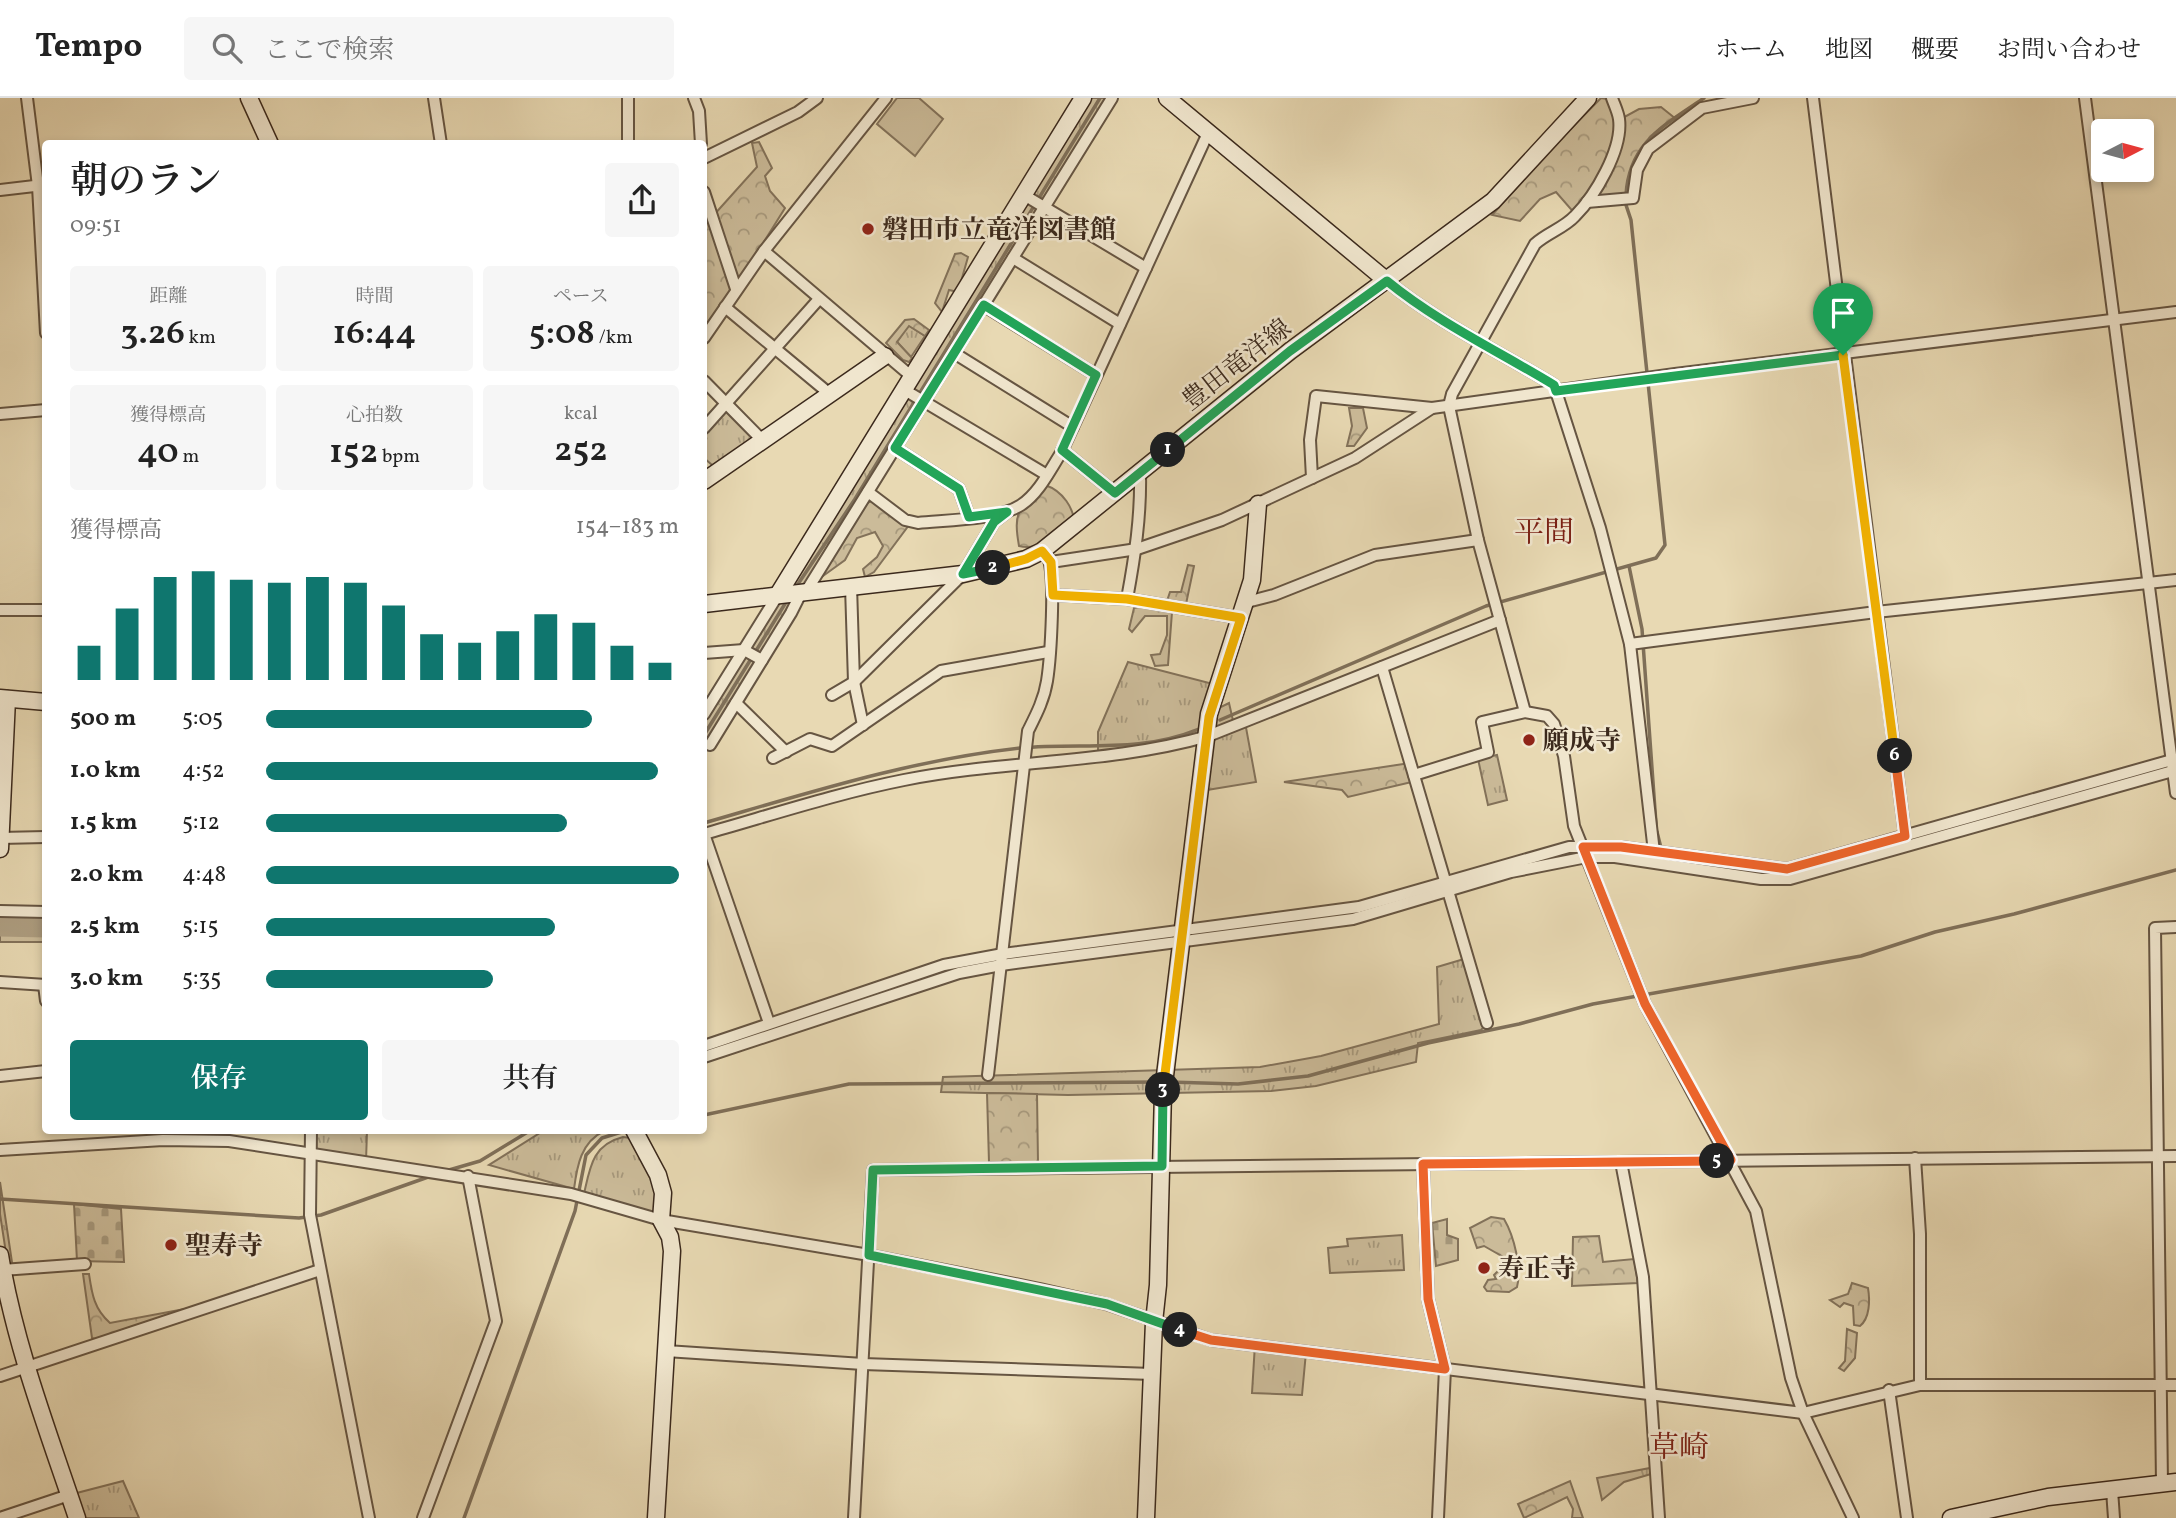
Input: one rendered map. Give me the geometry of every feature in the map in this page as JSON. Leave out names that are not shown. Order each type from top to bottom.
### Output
[{"type":"street","points":[[0,190],[42,185],[27,98]]},
{"type":"street","points":[[249,98],[268,140]]},
{"type":"street","points":[[434,98],[440,140]]},
{"type":"street","points":[[628,98],[628,140]]},
{"type":"street","points":[[694,98],[699,111],[701,140]]},
{"type":"street","points":[[707,157],[798,112],[817,98]]},
{"type":"street","points":[[707,334],[764,251],[886,98]]},
{"type":"street","points":[[707,709],[1083,98]]},
{"type":"street","points":[[710,745],[1112,98]]},
{"type":"street","points":[[1167,98],[1419,307],[1483,341],[1554,385],[1600,528],[1630,644],[1654,852]]},
{"type":"street","name":"豊田竜洋線","points":[[707,604],[804,590],[963,574],[1046,556],[1115,493],[1290,351],[1493,201],[1588,98]]},
{"type":"street","points":[[1525,712],[1478,540],[1450,407],[1452,394],[1535,244],[1549,232],[1566,224],[1599,186],[1619,129],[1619,117],[1612,98]]},
{"type":"street","points":[[1587,202],[1633,198],[1641,160],[1648,149],[1702,108],[1753,98]]},
{"type":"street","points":[[1812,98],[1905,836]]},
{"type":"street","points":[[2085,98],[2176,793]]},
{"type":"street","points":[[832,695],[854,682],[963,574],[994,522],[1023,504],[1047,475],[1062,450],[1208,133]]},
{"type":"street","points":[[1024,195],[1146,268]]},
{"type":"street","points":[[707,201],[737,289]]},
{"type":"street","points":[[764,251],[885,356],[924,402],[1047,475]]},
{"type":"street","points":[[1013,258],[1120,324]]},
{"type":"street","points":[[707,425],[819,299]]},
{"type":"street","points":[[984,305],[1096,375]]},
{"type":"street","points":[[725,307],[831,395]]},
{"type":"street","points":[[1312,478],[1310,440],[1316,396],[1432,408],[1450,407],[1556,391],[2176,312]]},
{"type":"street","points":[[954,353],[1073,426]]},
{"type":"street","points":[[707,479],[885,356]]},
{"type":"street","points":[[707,384],[764,442]]},
{"type":"street","points":[[988,1075],[1028,732],[1041,707],[1047,680],[1053,595],[1046,556],[1137,549],[1175,539],[1258,504],[1355,458],[1432,408]]},
{"type":"street","points":[[0,414],[42,410]]},
{"type":"street","points":[[895,448],[959,489],[969,517]]},
{"type":"street","points":[[1062,450],[1115,493]]},
{"type":"street","points":[[1127,599],[1137,549],[1140,473]]},
{"type":"street","points":[[868,492],[905,520],[918,523],[1007,512]]},
{"type":"street","points":[[1146,1518],[1158,1284],[1163,1092],[1209,714],[1247,602],[1257,543],[1258,504]]},
{"type":"street","points":[[1247,602],[1274,595],[1375,555],[1478,540]]},
{"type":"street","points":[[1630,644],[1876,612],[2176,580]]},
{"type":"street","points":[[851,586],[854,682],[863,725]]},
{"type":"street","points":[[1053,595],[1127,599],[1241,618]]},
{"type":"street","points":[[0,610],[42,610]]},
{"type":"street","points":[[707,833],[902,780],[1024,762],[1153,751],[1208,736],[1500,620]]},
{"type":"street","points":[[707,653],[744,650],[762,660]]},
{"type":"street","points":[[773,758],[810,739],[832,746],[941,671],[1048,652]]},
{"type":"street","points":[[1382,667],[1487,1023]]},
{"type":"street","points":[[42,702],[4,699],[1,842],[42,837]]},
{"type":"street","points":[[736,703],[786,752]]},
{"type":"street","points":[[1414,775],[1488,752],[1482,722],[1525,712],[1547,716],[1554,724],[1564,756],[1570,808],[1645,1004],[1731,1160],[1758,1218],[1791,1378],[1803,1413],[1853,1518]]},
{"type":"street","points":[[1183,936],[1359,907],[1541,853],[1654,852],[1787,869],[2174,767]]},
{"type":"street","points":[[707,1044],[944,965],[1183,936],[1353,919],[1585,852],[1761,879],[1790,880],[2174,767]]},
{"type":"street","points":[[707,843],[769,1023]]},
{"type":"street","points":[[0,911],[42,912]]},
{"type":"street","points":[[1951,1518],[2017,1510],[2112,1490],[2169,1483],[2159,1385],[2155,928],[2176,928]]},
{"type":"street","points":[[707,1056],[1002,959]]},
{"type":"street","points":[[0,982],[42,985]]},
{"type":"street","points":[[0,1076],[42,1071]]},
{"type":"street","points":[[119,1134],[120,1143]]},
{"type":"street","points":[[311,1134],[310,1215],[369,1518]]},
{"type":"street","points":[[636,1134],[658,1175],[663,1193],[661,1220],[670,1237],[672,1251],[656,1518]]},
{"type":"street","points":[[0,1150],[120,1143],[163,1135],[229,1141],[571,1194],[661,1220],[869,1255],[1076,1296],[1211,1340],[1803,1413],[1889,1390],[1920,1385],[2176,1385]]},
{"type":"street","points":[[854,1518],[873,1170],[2176,1156]]},
{"type":"street","points":[[1915,1158],[1920,1234],[1920,1385]]},
{"type":"street","points":[[1621,1162],[1643,1277],[1659,1518]]},
{"type":"street","points":[[1423,1164],[1428,1299],[1445,1369],[1438,1518]]},
{"type":"street","points":[[423,1518],[496,1321],[467,1176]]},
{"type":"street","points":[[77,1518],[26,1367],[1,1263],[85,1264]]},
{"type":"street","points":[[0,1376],[320,1270]]},
{"type":"street","points":[[666,1351],[863,1364],[1152,1374]]},
{"type":"street","points":[[1889,1390],[1907,1518]]},
{"type":"street","points":[[2112,1490],[2114,1518]]},
{"type":"street","points":[[1,1518],[69,1495]]},
{"type":"green space","points":[[897,98],[919,98],[943,119],[915,156],[877,124]]},
{"type":"green space","points":[[1087,98],[1112,98],[707,746],[707,714]]},
{"type":"green space","points":[[1601,98],[1613,100],[1619,120],[1639,109],[1661,107],[1681,123],[1642,158],[1634,194],[1587,202],[1576,215],[1556,192],[1540,199],[1520,221],[1492,215],[1523,181],[1533,161],[1553,147]]},
{"type":"green space","points":[[759,142],[772,168],[765,176],[770,191],[785,208],[707,333],[707,223],[757,167],[752,143]]},
{"type":"green space","points":[[961,253],[968,257],[958,292],[949,290],[942,312],[935,303],[955,254]]},
{"type":"green space","points":[[914,319],[929,330],[925,336],[909,326],[897,342],[912,358],[909,362],[903,360],[886,343],[905,320]]},
{"type":"green space","points":[[908,325],[925,336],[911,357],[897,342]]},
{"type":"green space","points":[[729,406],[764,442],[719,471],[707,461],[707,427]]},
{"type":"green space","points":[[1349,408],[1363,408],[1367,428],[1354,446],[1347,446],[1352,426]]},
{"type":"green space","points":[[1045,485],[1057,491],[1066,501],[1075,526],[1041,545],[1019,546],[1017,518],[1023,505]]},
{"type":"green space","points":[[871,501],[909,525],[874,572],[865,577],[863,569],[877,557],[883,546],[875,532],[857,538],[845,560],[823,576],[847,523],[862,506]]},
{"type":"green space","points":[[1188,565],[1194,566],[1186,604],[1166,604],[1170,592],[1181,592]]},
{"type":"green space","points":[[1144,606],[1172,612],[1168,665],[1155,666],[1151,655],[1160,654],[1167,635],[1167,616],[1145,616],[1132,632],[1129,629],[1134,608]]},
{"type":"green space","points":[[1128,662],[1217,685],[1219,708],[1229,703],[1234,725],[1245,722],[1256,782],[1201,791],[1208,736],[1098,755],[1098,732]]},
{"type":"green space","points":[[1497,755],[1507,800],[1488,805],[1478,759]]},
{"type":"green space","points":[[1410,763],[1416,781],[1348,797],[1342,790],[1284,782]]},
{"type":"green space","points":[[0,914],[42,914],[42,942],[0,942]]},
{"type":"green space","points":[[1464,959],[1487,1023],[1481,1030],[1418,1043],[1416,1062],[1316,1086],[1271,1091],[1068,1095],[941,1092],[943,1077],[1260,1067],[1321,1056],[1439,1024],[1437,967]]},
{"type":"green space","points":[[987,1093],[1037,1094],[1038,1162],[989,1162]]},
{"type":"green space","points":[[314,1134],[367,1134],[366,1161],[315,1154]]},
{"type":"green space","points":[[538,1134],[599,1134],[585,1148],[574,1189],[489,1165]]},
{"type":"green space","points":[[623,1137],[631,1138],[655,1182],[655,1214],[583,1198],[590,1168],[598,1152],[612,1141]]},
{"type":"green space","points":[[0,1182],[13,1269],[8,1266],[0,1214]]},
{"type":"green space","points":[[74,1204],[121,1209],[124,1262],[77,1261]]},
{"type":"green space","points":[[1491,1217],[1504,1219],[1516,1252],[1517,1287],[1509,1292],[1487,1291],[1484,1287],[1488,1280],[1496,1279],[1494,1275],[1503,1266],[1505,1258],[1484,1246],[1477,1248],[1470,1228]]},
{"type":"green space","points":[[1447,1219],[1447,1235],[1458,1239],[1458,1260],[1436,1266],[1432,1223]]},
{"type":"green space","points":[[1402,1235],[1404,1270],[1330,1273],[1328,1248],[1348,1246],[1347,1239]]},
{"type":"green space","points":[[1599,1236],[1603,1262],[1634,1259],[1638,1283],[1572,1286],[1573,1237]]},
{"type":"green space","points":[[83,1274],[89,1274],[97,1307],[110,1323],[190,1308],[98,1340],[92,1338]]},
{"type":"green space","points":[[1852,1283],[1868,1288],[1867,1314],[1860,1326],[1854,1325],[1853,1306],[1844,1303],[1840,1307],[1830,1300],[1848,1294]]},
{"type":"green space","points":[[1847,1329],[1857,1333],[1855,1358],[1844,1371],[1839,1368],[1845,1361]]},
{"type":"green space","points":[[1255,1344],[1306,1352],[1302,1395],[1252,1393]]},
{"type":"green space","points":[[1650,1468],[1651,1474],[1624,1482],[1602,1500],[1597,1478]]},
{"type":"green space","points":[[123,1481],[139,1518],[79,1518],[69,1495]]},
{"type":"green space","points":[[1570,1481],[1583,1518],[1572,1518],[1573,1509],[1567,1497],[1524,1518],[1518,1504]]},
{"type":"waterway","points":[[796,587],[855,499],[1100,98]]},
{"type":"waterway","points":[[1626,195],[1634,161],[1642,148],[1663,127],[1704,98]]},
{"type":"waterway","points":[[1220,720],[1486,606],[1656,558],[1665,545],[1631,220],[1625,202]]},
{"type":"waterway","points":[[1629,566],[1642,629],[1656,824]]},
{"type":"waterway","points":[[707,730],[788,599]]},
{"type":"waterway","points":[[707,822],[860,779],[979,753],[1043,746],[1110,746],[1154,742],[1199,729]]},
{"type":"waterway","points":[[1657,832],[1661,848]]},
{"type":"waterway","points":[[1548,858],[1578,853]]},
{"type":"waterway","points":[[1624,853],[1648,857]]},
{"type":"waterway","points":[[1168,1082],[1238,1084],[1308,1076],[1428,1043],[1519,1024],[1593,1004],[1861,956],[1935,932],[2014,914],[2176,870]]},
{"type":"waterway","points":[[1752,872],[1783,873]]},
{"type":"waterway","points":[[0,927],[42,928]]},
{"type":"waterway","points":[[707,1114],[849,1084],[1160,1082]]},
{"type":"waterway","points":[[449,1170],[480,1161],[524,1134]]},
{"type":"waterway","points":[[464,1518],[575,1211],[586,1155],[602,1138],[615,1134]]},
{"type":"waterway","points":[[0,1199],[299,1218],[321,1215],[431,1176]]},
{"type":"place","name":"磐田市立竜洋図書館","points":[[868,229]]},
{"type":"place","name":"願成寺","points":[[1529,740]]},
{"type":"place","name":"聖寿寺","points":[[171,1245]]},
{"type":"place","name":"寿正寺","points":[[1484,1268]]},
{"type":"district","name":"平間","points":[[1544,532]]},
{"type":"district","name":"草崎","points":[[1679,1447]]},
{"type":"route","points":[[1387,281],[1419,307],[1483,341],[1554,385],[1556,391],[1843,355],[1905,836],[1787,869],[1770,869],[1621,847],[1583,847],[1645,1004],[1731,1160],[1423,1164],[1428,1299],[1445,1369],[1211,1340],[1076,1296],[869,1255],[873,1170],[1162,1166],[1163,1092],[1209,717],[1241,618],[1127,599],[1053,595],[1051,562],[1042,551],[1026,559],[963,574],[994,522],[1007,512],[969,517],[959,489],[895,448],[984,305],[1096,375],[1062,450],[1115,493],[1290,351],[1387,281]]}]
